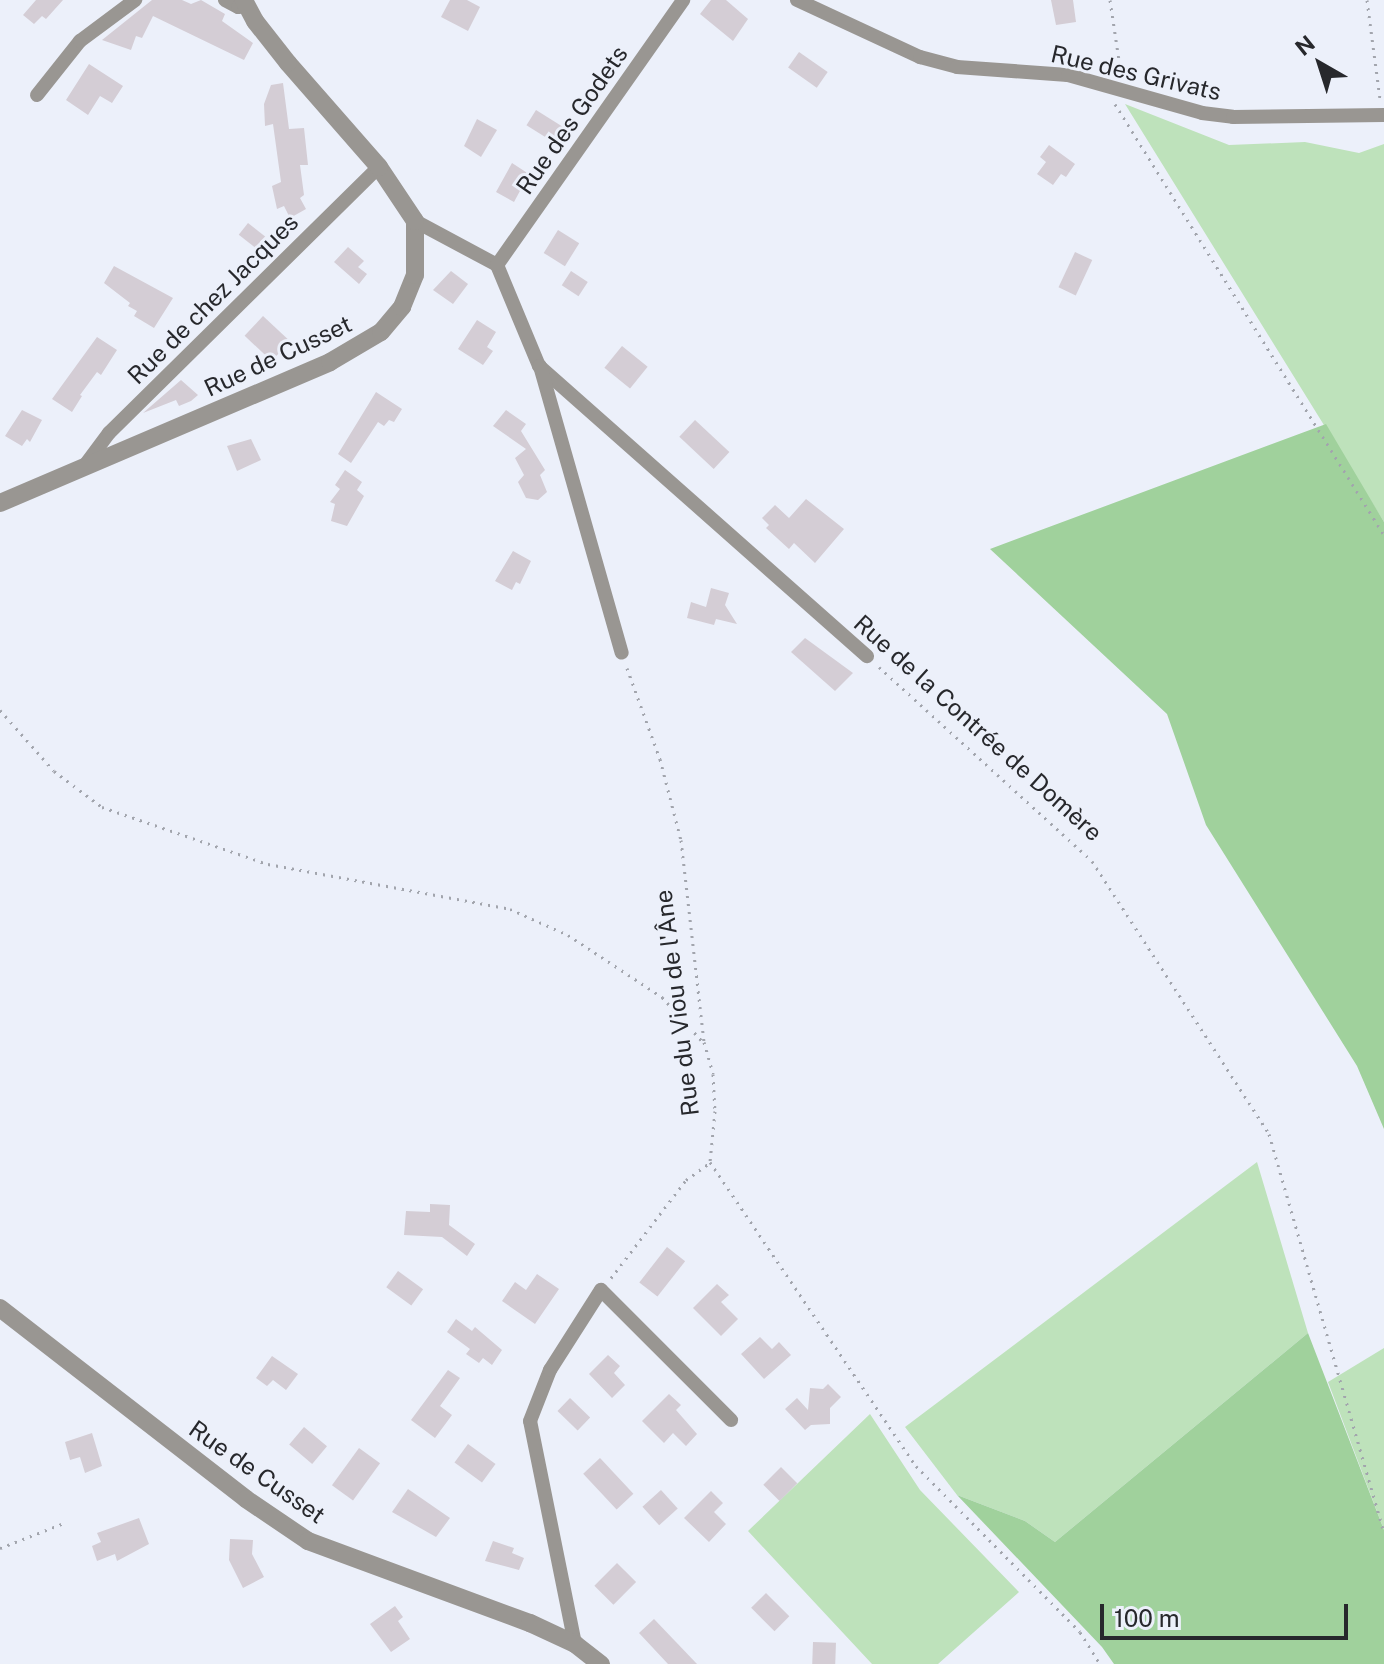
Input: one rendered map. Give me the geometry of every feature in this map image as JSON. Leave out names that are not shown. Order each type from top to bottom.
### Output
[{"type":"street","points":[[37,95],[80,41],[135,0]]},
{"type":"street","points":[[225,0],[238,7],[245,2],[288,63],[379,167],[415,221],[497,265]]},
{"type":"street","name":"Rue des Godets","points":[[497,265],[683,0]]},
{"type":"street","name":"Rue des Grivats","points":[[797,0],[920,57],[957,67],[1068,75],[1105,89],[1202,113],[1233,117],[1383,115]]},
{"type":"street","name":"Rue de chez Jacques","points":[[83,468],[109,433],[379,167]]},
{"type":"street","name":"Rue de Cusset","points":[[0,503],[330,362],[381,332],[402,307],[415,275],[415,221]]},
{"type":"street","name":"Rue de la Contrée de Domère","points":[[497,265],[539,366],[867,656]]},
{"type":"street","points":[[539,366],[622,653]]},
{"type":"street","points":[[575,1644],[530,1421],[550,1370],[601,1290],[731,1420]]},
{"type":"street","name":"Rue de Cusset","points":[[0,1308],[246,1499],[308,1541],[530,1623],[575,1644],[601,1664]]},
{"type":"path","points":[[1110,0],[1120,67],[1105,89],[1384,535]]},
{"type":"path","points":[[1367,0],[1383,115]]},
{"type":"path","name":"Rue du Viou de l'Âne","points":[[622,653],[660,759],[681,840],[704,1042],[713,1074],[715,1111],[710,1162]]},
{"type":"path","name":"Rue de la Contrée de Domère","points":[[867,656],[1092,861],[1269,1134],[1384,1533]]},
{"type":"path","points":[[0,710],[54,771],[102,807],[268,864],[510,909],[568,935],[662,997],[704,1042]]},
{"type":"path","points":[[601,1290],[686,1180],[710,1162],[916,1466],[1080,1632],[1100,1664]]},
{"type":"path","points":[[0,1548],[64,1523]]},
{"type":"green space","points":[[1125,104],[1229,145],[1305,142],[1359,153],[1384,144],[1384,522]]},
{"type":"green space","points":[[1326,424],[1384,522],[1384,1129],[1357,1066],[1206,825],[1167,714],[990,549]]},
{"type":"green space","points":[[1257,1162],[1308,1333],[1055,1542],[1025,1521],[957,1495],[905,1427]]},
{"type":"green space","points":[[1308,1333],[1384,1530],[1384,1664],[1114,1664],[1102,1647],[957,1495],[1025,1521],[1055,1542]]},
{"type":"green space","points":[[1384,1348],[1384,1530],[1328,1382]]},
{"type":"green space","points":[[870,1414],[920,1490],[1019,1592],[938,1664],[872,1664],[748,1531]]},
{"type":"building","points":[[36,0],[63,0],[46,19],[42,16],[34,24],[23,15]]},
{"type":"building","points":[[152,0],[182,0],[191,4],[201,0],[225,14],[222,21],[253,43],[244,60],[153,16],[142,38],[136,36],[131,50],[102,40]]},
{"type":"building","points":[[450,0],[467,0],[480,7],[468,31],[441,17]]},
{"type":"building","points":[[711,0],[726,0],[748,19],[733,41],[700,14]]},
{"type":"building","points":[[1051,0],[1073,0],[1076,22],[1056,25]]},
{"type":"building","points":[[799,52],[828,72],[817,88],[788,68]]},
{"type":"building","points":[[89,64],[123,86],[112,103],[100,96],[88,115],[66,100]]},
{"type":"building","points":[[283,83],[289,129],[304,128],[308,165],[300,165],[304,195],[300,198],[306,209],[290,218],[284,206],[277,209],[272,186],[281,182],[273,124],[265,126],[264,104],[271,85]]},
{"type":"building","points":[[536,110],[563,127],[554,142],[526,125]]},
{"type":"building","points":[[477,119],[497,130],[481,157],[464,146]]},
{"type":"building","points":[[1049,145],[1075,164],[1066,177],[1061,174],[1053,185],[1037,174],[1046,162],[1040,157]]},
{"type":"building","points":[[512,163],[535,178],[528,192],[521,189],[514,202],[496,192]]},
{"type":"building","points":[[248,223],[266,237],[257,249],[239,235]]},
{"type":"building","points":[[558,230],[579,243],[565,266],[544,253]]},
{"type":"building","points":[[348,247],[364,261],[358,267],[367,274],[359,284],[334,262]]},
{"type":"building","points":[[1075,252],[1092,260],[1076,295],[1059,287]]},
{"type":"building","points":[[114,266],[173,298],[154,328],[134,316],[137,311],[128,306],[130,303],[104,283]]},
{"type":"building","points":[[451,271],[468,284],[453,304],[433,290]]},
{"type":"building","points":[[571,271],[588,282],[579,296],[562,285]]},
{"type":"building","points":[[263,316],[290,341],[272,361],[245,336]]},
{"type":"building","points":[[477,320],[496,332],[487,347],[493,351],[483,365],[458,349]]},
{"type":"building","points":[[97,337],[117,350],[101,375],[97,372],[80,395],[72,412],[52,399]]},
{"type":"building","points":[[622,346],[648,367],[630,389],[604,368]]},
{"type":"building","points":[[181,380],[198,395],[179,406],[176,400],[143,413]]},
{"type":"building","points":[[376,392],[402,409],[394,422],[389,420],[384,426],[378,422],[351,463],[338,454]]},
{"type":"building","points":[[22,410],[42,420],[30,442],[27,439],[22,446],[5,436]]},
{"type":"building","points":[[506,410],[526,424],[521,431],[545,470],[540,475],[547,492],[538,500],[526,498],[518,482],[524,475],[515,458],[526,449],[493,426]]},
{"type":"building","points":[[695,420],[729,452],[714,469],[679,437]]},
{"type":"building","points":[[251,439],[261,460],[237,471],[227,446]]},
{"type":"building","points":[[345,470],[362,482],[357,490],[364,496],[347,526],[331,521],[335,504],[330,502],[340,489],[335,485]]},
{"type":"building","points":[[806,499],[844,529],[815,563],[794,543],[789,549],[766,528],[769,525],[762,518],[775,505],[789,518]]},
{"type":"building","points":[[513,551],[531,561],[520,584],[516,582],[512,590],[495,581]]},
{"type":"building","points":[[711,588],[729,593],[725,605],[737,624],[716,619],[714,625],[687,618],[691,602],[706,607]]},
{"type":"building","points":[[805,638],[853,673],[835,691],[791,652]]},
{"type":"building","points":[[430,1204],[450,1205],[449,1225],[475,1244],[467,1256],[442,1237],[404,1235],[406,1211],[430,1212]]},
{"type":"building","points":[[667,1247],[685,1261],[657,1297],[639,1282]]},
{"type":"building","points":[[398,1271],[423,1289],[411,1305],[386,1287]]},
{"type":"building","points":[[537,1274],[559,1289],[535,1324],[502,1301],[515,1282],[526,1290]]},
{"type":"building","points":[[717,1284],[729,1295],[721,1302],[738,1319],[721,1336],[693,1308]]},
{"type":"building","points":[[456,1319],[472,1331],[475,1327],[502,1350],[492,1365],[483,1358],[479,1363],[466,1354],[470,1349],[447,1332]]},
{"type":"building","points":[[760,1337],[772,1349],[779,1342],[791,1355],[764,1379],[741,1354]]},
{"type":"building","points":[[608,1355],[620,1366],[614,1373],[625,1385],[612,1398],[589,1374]]},
{"type":"building","points":[[272,1356],[298,1374],[286,1390],[273,1380],[267,1386],[256,1378]]},
{"type":"building","points":[[448,1370],[460,1378],[440,1406],[452,1415],[435,1438],[411,1420]]},
{"type":"building","points":[[828,1384],[841,1397],[830,1408],[830,1424],[811,1425],[805,1430],[785,1409],[797,1398],[808,1410],[810,1388],[823,1389]]},
{"type":"building","points":[[669,1394],[681,1405],[676,1410],[697,1434],[686,1446],[673,1433],[664,1443],[642,1421]]},
{"type":"building","points":[[570,1398],[590,1417],[578,1430],[557,1411]]},
{"type":"building","points":[[304,1427],[327,1446],[312,1464],[289,1445]]},
{"type":"building","points":[[92,1433],[102,1466],[85,1473],[80,1457],[70,1460],[65,1442]]},
{"type":"building","points":[[468,1444],[496,1464],[482,1483],[454,1463]]},
{"type":"building","points":[[359,1448],[380,1463],[353,1500],[332,1485]]},
{"type":"building","points":[[600,1458],[633,1494],[617,1510],[583,1474]]},
{"type":"building","points":[[781,1467],[797,1483],[780,1501],[763,1485]]},
{"type":"building","points":[[408,1489],[450,1518],[436,1537],[392,1512]]},
{"type":"building","points":[[661,1490],[678,1509],[659,1525],[642,1507]]},
{"type":"building","points":[[711,1491],[723,1503],[714,1512],[726,1524],[709,1542],[684,1518]]},
{"type":"building","points":[[139,1518],[149,1544],[117,1561],[115,1554],[97,1561],[92,1546],[101,1542],[97,1533]]},
{"type":"building","points":[[230,1539],[253,1540],[252,1554],[264,1577],[243,1588],[229,1560]]},
{"type":"building","points":[[493,1541],[514,1548],[512,1553],[524,1558],[519,1570],[485,1561]]},
{"type":"building","points":[[617,1563],[636,1582],[613,1605],[594,1586]]},
{"type":"building","points":[[766,1593],[789,1616],[774,1631],[751,1608]]},
{"type":"building","points":[[395,1606],[403,1617],[398,1621],[410,1639],[391,1652],[370,1624]]},
{"type":"building","points":[[654,1619],[697,1664],[668,1664],[639,1633]]},
{"type":"building","points":[[813,1642],[836,1643],[835,1664],[812,1664]]}]
